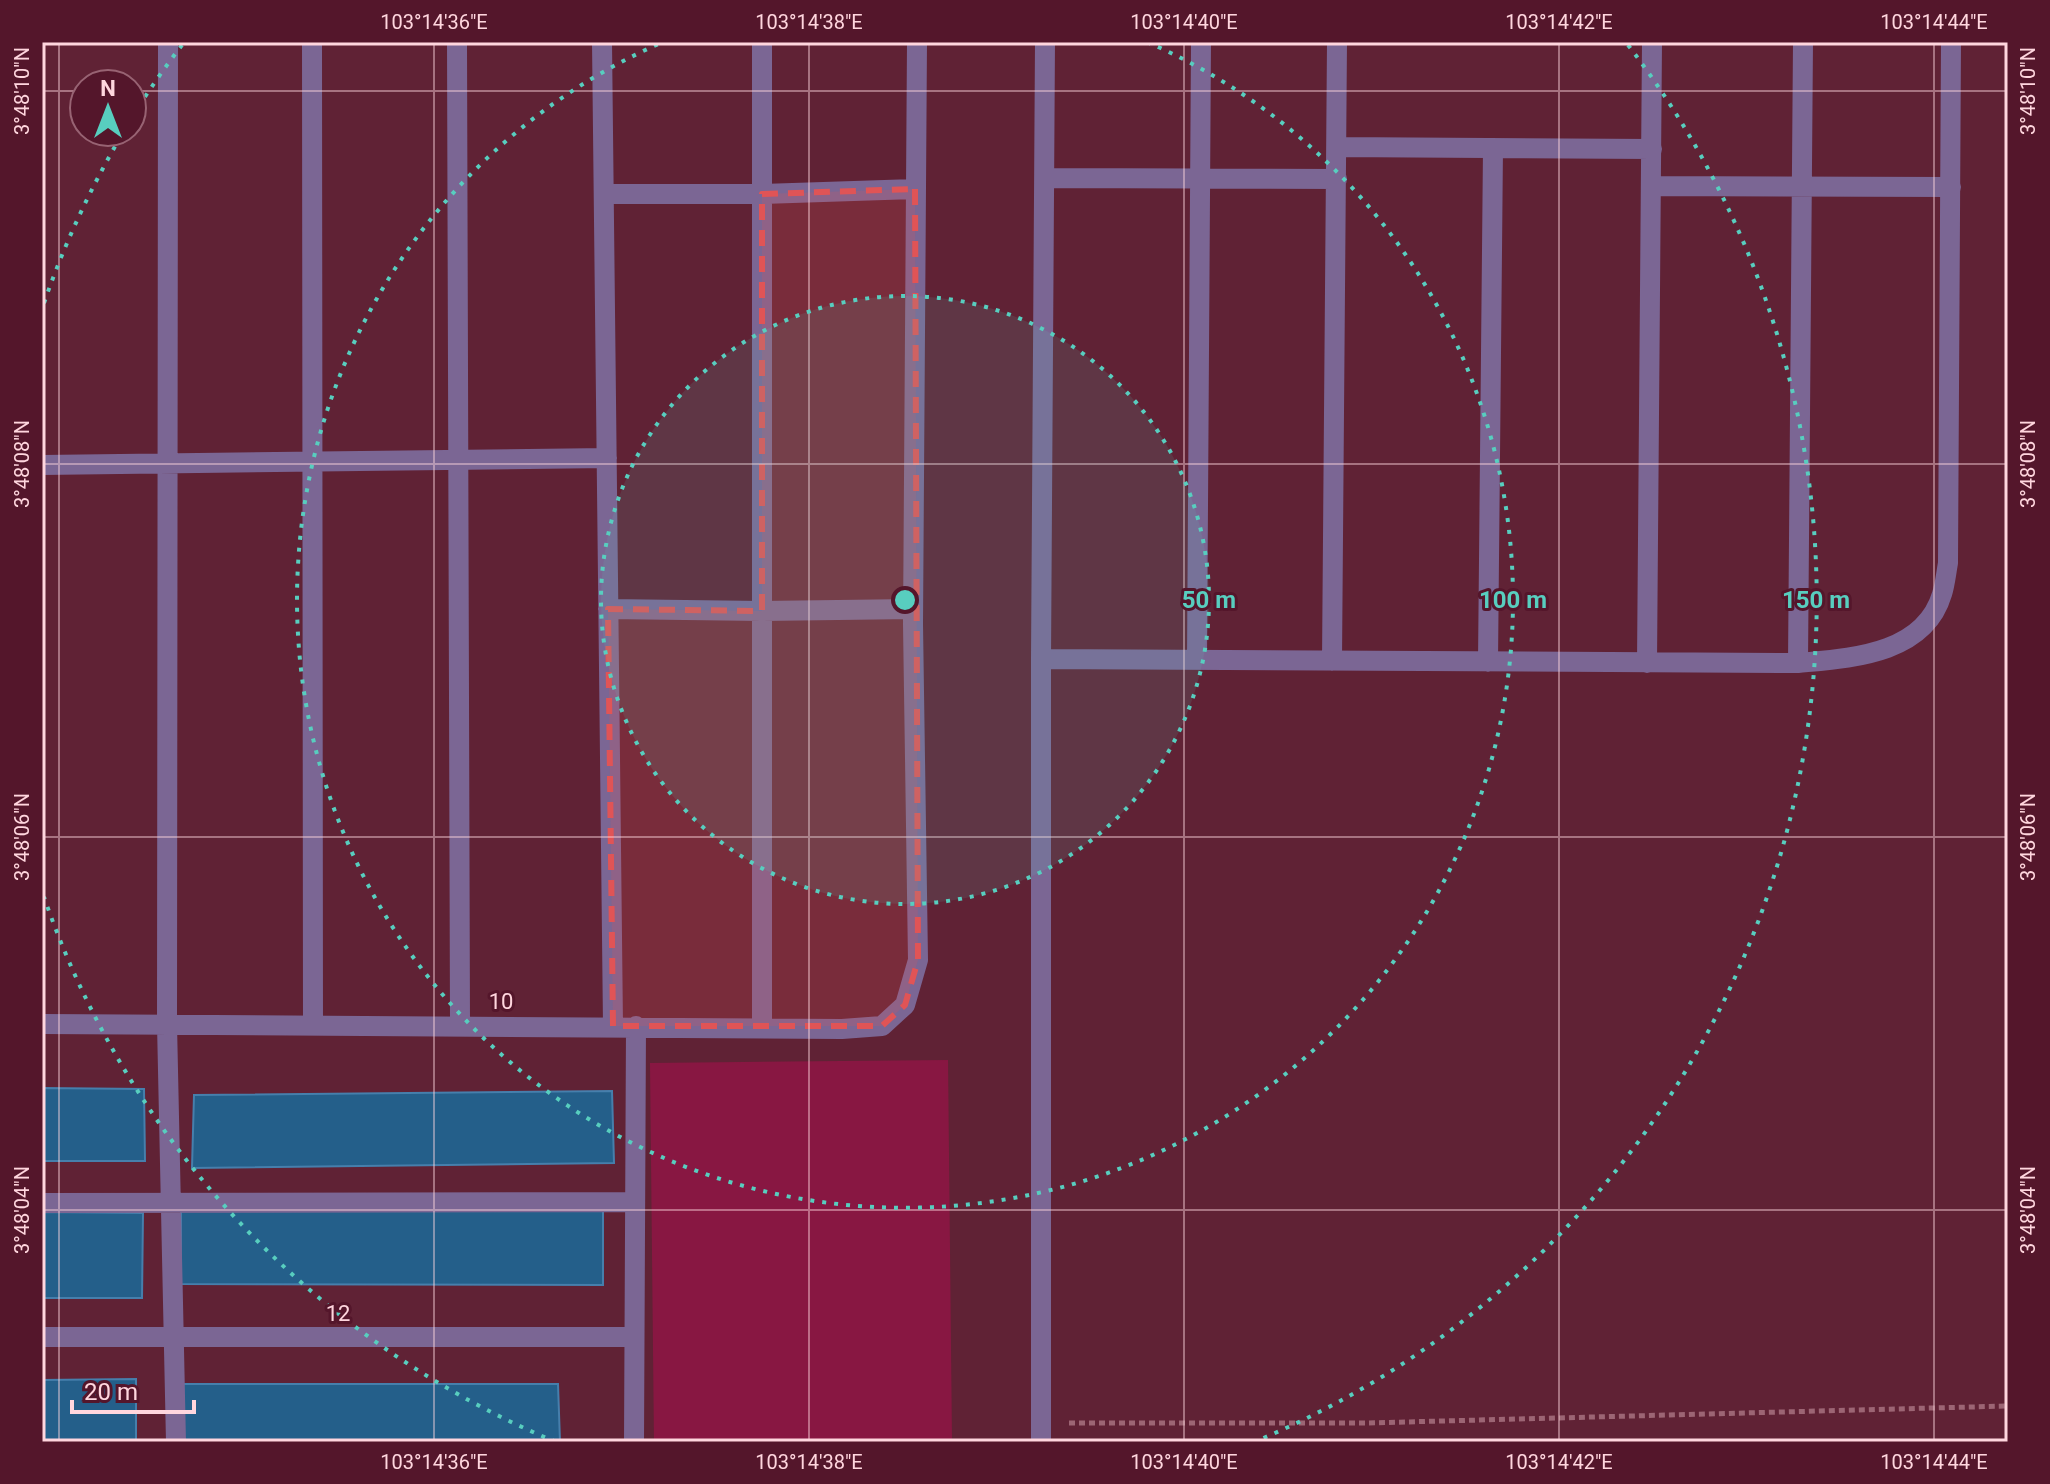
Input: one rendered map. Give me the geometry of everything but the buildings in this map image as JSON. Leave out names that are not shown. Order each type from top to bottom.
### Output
[{"type":"street","points":[[168,42],[167,1024],[176,1442]]},
{"type":"street","points":[[312,42],[313,1024]]},
{"type":"street","points":[[457,42],[460,1025]]},
{"type":"street","points":[[602,42],[613,1026]]},
{"type":"street","points":[[762,42],[762,1028]]},
{"type":"street","name":"10","points":[[42,1024],[842,1029],[882,1026],[905,1005],[918,960],[913,609],[917,42]]},
{"type":"street","points":[[1041,1433],[1045,42]]},
{"type":"street","points":[[1197,660],[1201,42]]},
{"type":"street","points":[[1332,661],[1337,42]]},
{"type":"street","points":[[1647,663],[1652,42]]},
{"type":"street","points":[[1798,663],[1803,42]]},
{"type":"street","points":[[1041,659],[1798,663],[1859,657],[1902,643],[1928,621],[1942,596],[1948,563],[1951,42]]},
{"type":"street","points":[[1337,147],[1652,149]]},
{"type":"street","points":[[1488,662],[1493,148]]},
{"type":"street","points":[[1045,178],[1337,179]]},
{"type":"street","points":[[1651,186],[1951,187]]},
{"type":"street","points":[[604,194],[762,194],[915,189]]},
{"type":"street","points":[[42,465],[607,458]]},
{"type":"street","points":[[608,609],[913,609]]},
{"type":"street","points":[[634,1442],[636,1026]]},
{"type":"street","points":[[42,1203],[634,1202]]},
{"type":"street","name":"12","points":[[42,1337],[634,1337]]},
{"type":"path","points":[[1041,1433],[2008,1406]]},
{"type":"highlighted area","points":[[915,189],[918,960],[905,1005],[882,1026],[613,1026],[608,609],[762,611],[762,194]]},
{"type":"shaded area","points":[[948,1060],[952,1442],[654,1442],[650,1063]]}]
